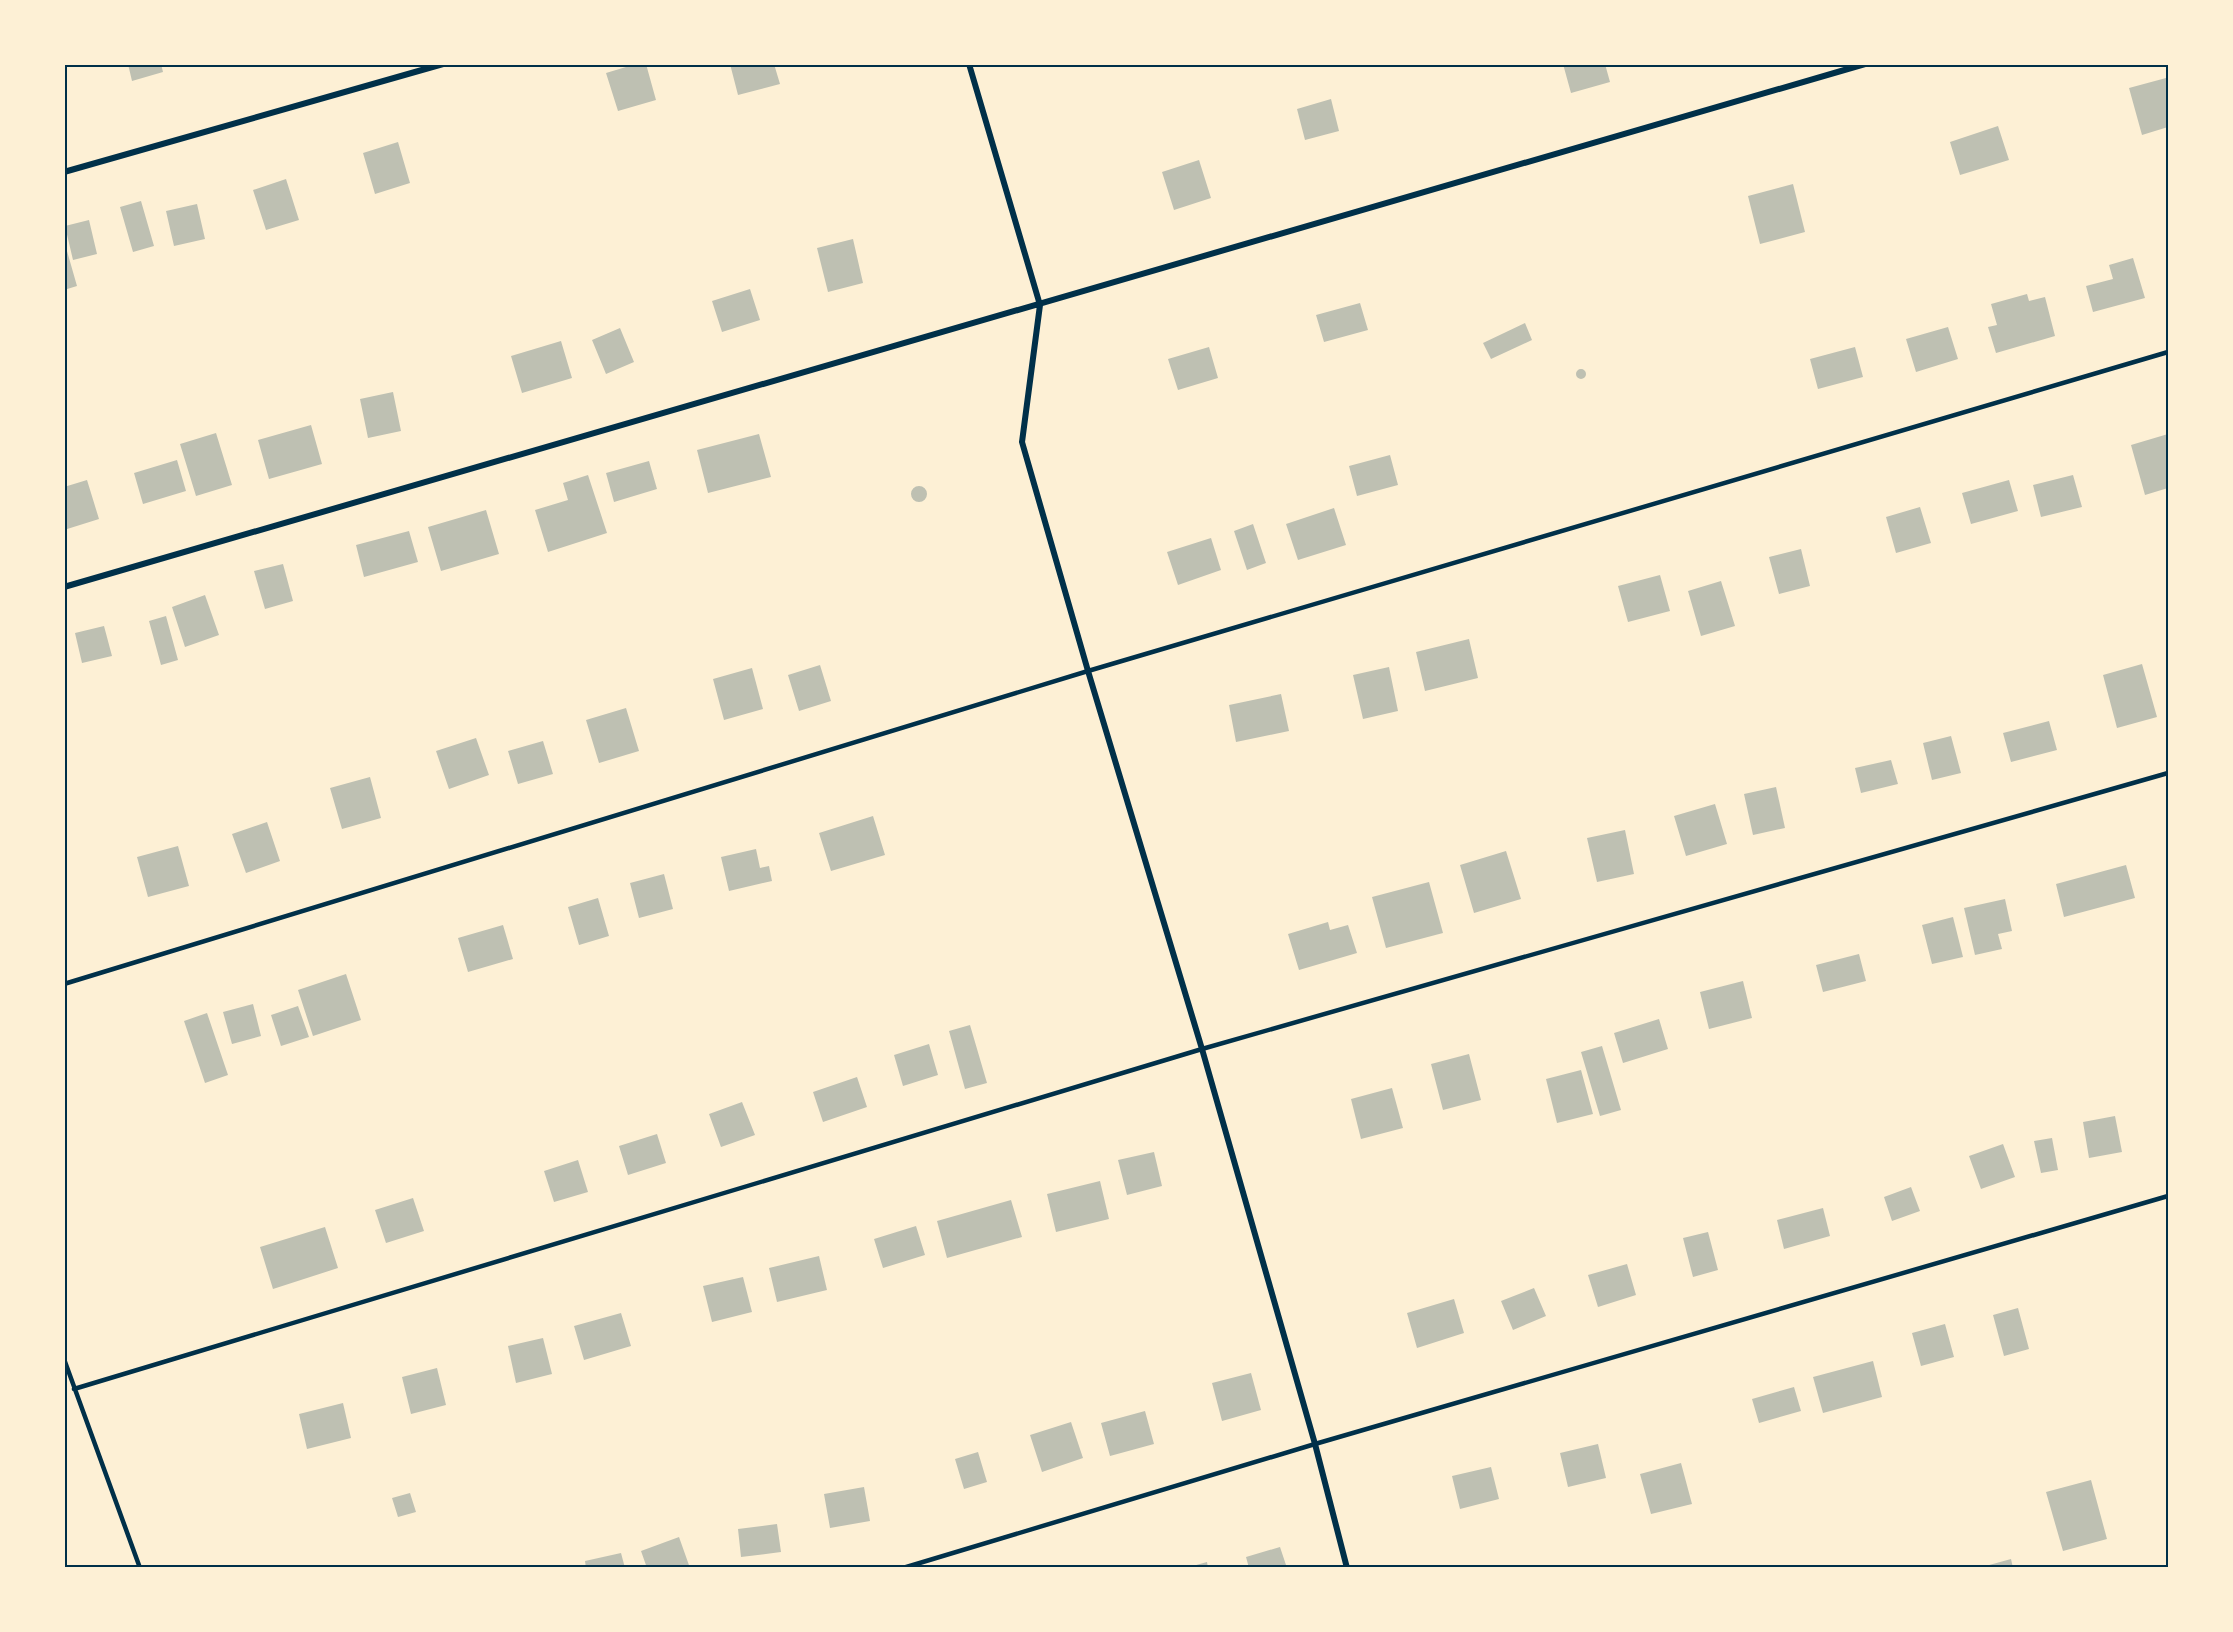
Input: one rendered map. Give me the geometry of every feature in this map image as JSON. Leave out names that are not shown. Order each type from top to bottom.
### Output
[{"type":"street","points":[[64,172],[443,64]]},
{"type":"street","points":[[969,64],[1040,305],[1022,442],[1088,671],[1202,1049],[1316,1444],[1347,1568]]},
{"type":"street","points":[[64,587],[1865,64]]},
{"type":"lane","points":[[64,984],[1088,671],[2169,351]]},
{"type":"lane","points":[[74,1389],[1202,1049],[2169,773]]},
{"type":"lane","points":[[903,1568],[1316,1444],[2169,1196]]},
{"type":"lane","points":[[64,1359],[140,1568]]},
{"type":"building","points":[[128,64],[161,64],[163,72],[132,81]]},
{"type":"building","points":[[636,64],[646,64],[656,100],[618,111],[606,73]]},
{"type":"building","points":[[730,64],[774,64],[780,84],[738,95]]},
{"type":"building","points":[[1563,64],[1605,64],[1610,82],[1571,93]]},
{"type":"building","points":[[2166,78],[2168,127],[2142,135],[2129,88]]},
{"type":"building","points":[[1331,99],[1339,131],[1305,140],[1297,109]]},
{"type":"building","points":[[1998,126],[2009,160],[1960,175],[1950,142]]},
{"type":"building","points":[[398,142],[410,183],[375,194],[363,153]]},
{"type":"building","points":[[1199,160],[1211,198],[1174,210],[1162,172]]},
{"type":"building","points":[[286,179],[299,220],[266,230],[253,190]]},
{"type":"building","points":[[1793,184],[1805,232],[1760,244],[1748,196]]},
{"type":"building","points":[[141,201],[154,246],[133,252],[120,207]]},
{"type":"building","points":[[197,204],[205,239],[174,246],[166,211]]},
{"type":"building","points":[[89,220],[97,254],[73,260],[65,226]]},
{"type":"building","points":[[853,239],[863,283],[828,292],[817,248]]},
{"type":"building","points":[[64,245],[77,286],[64,290]]},
{"type":"building","points":[[2133,258],[2145,298],[2093,312],[2086,286],[2113,279],[2109,265]]},
{"type":"building","points":[[750,289],[760,320],[722,332],[712,301]]},
{"type":"building","points":[[2027,294],[2029,301],[2045,297],[2055,336],[1996,353],[1988,327],[1997,325],[1991,304]]},
{"type":"building","points":[[1360,303],[1368,330],[1324,342],[1316,315]]},
{"type":"building","points":[[1525,323],[1532,340],[1491,359],[1483,343]]},
{"type":"building","points":[[1948,327],[1958,359],[1916,372],[1906,339]]},
{"type":"building","points":[[620,328],[634,362],[606,374],[592,340]]},
{"type":"building","points":[[561,341],[572,378],[522,393],[511,356]]},
{"type":"building","points":[[1209,347],[1218,378],[1178,390],[1168,359]]},
{"type":"building","points":[[1855,347],[1863,377],[1818,389],[1810,359]]},
{"type":"building","points":[[1581,369],[1586,374],[1581,379],[1576,374]]},
{"type":"building","points":[[393,392],[401,431],[368,438],[360,399]]},
{"type":"building","points":[[311,425],[322,464],[269,479],[258,440]]},
{"type":"building","points":[[216,433],[232,485],[196,496],[180,444]]},
{"type":"building","points":[[759,434],[771,477],[708,493],[697,450]]},
{"type":"building","points":[[2168,434],[2168,488],[2145,495],[2131,445]]},
{"type":"building","points":[[1390,455],[1398,485],[1357,496],[1349,466]]},
{"type":"building","points":[[177,460],[186,491],[143,504],[134,473]]},
{"type":"building","points":[[649,461],[657,489],[614,502],[606,473]]},
{"type":"building","points":[[588,475],[607,533],[548,552],[535,510],[568,500],[563,483]]},
{"type":"building","points":[[2073,475],[2082,507],[2041,517],[2033,485]]},
{"type":"building","points":[[87,480],[99,519],[64,530],[64,487]]},
{"type":"building","points":[[2009,480],[2018,511],[1971,524],[1962,493]]},
{"type":"building","points":[[916,486],[922,486],[927,494],[925,500],[916,502],[911,497],[911,491]]},
{"type":"building","points":[[1920,507],[1931,543],[1896,553],[1886,517]]},
{"type":"building","points":[[1334,508],[1346,545],[1298,560],[1286,524]]},
{"type":"building","points":[[486,510],[499,554],[441,571],[428,527]]},
{"type":"building","points":[[1253,524],[1266,563],[1247,570],[1234,531]]},
{"type":"building","points":[[409,531],[418,562],[364,577],[356,545]]},
{"type":"building","points":[[1211,538],[1221,570],[1178,585],[1167,552]]},
{"type":"building","points":[[1801,549],[1810,586],[1779,594],[1769,557]]},
{"type":"building","points":[[283,564],[293,601],[265,609],[254,571]]},
{"type":"building","points":[[1660,575],[1670,611],[1628,622],[1618,586]]},
{"type":"building","points":[[1721,581],[1735,626],[1701,636],[1688,591]]},
{"type":"building","points":[[205,595],[219,635],[185,647],[172,607]]},
{"type":"building","points":[[166,616],[178,660],[161,665],[149,621]]},
{"type":"building","points":[[104,626],[112,656],[82,663],[75,633]]},
{"type":"building","points":[[1469,639],[1478,678],[1425,691],[1416,652]]},
{"type":"building","points":[[2142,664],[2157,717],[2117,728],[2103,675]]},
{"type":"building","points":[[820,665],[831,701],[799,711],[788,675]]},
{"type":"building","points":[[1389,667],[1398,711],[1363,719],[1353,675]]},
{"type":"building","points":[[752,668],[763,709],[724,720],[713,679]]},
{"type":"building","points":[[1281,694],[1289,731],[1236,742],[1229,705]]},
{"type":"building","points":[[626,708],[639,751],[599,763],[586,720]]},
{"type":"building","points":[[2049,721],[2057,750],[2011,762],[2003,733]]},
{"type":"building","points":[[1951,736],[1961,773],[1932,780],[1923,743]]},
{"type":"building","points":[[476,738],[489,775],[449,789],[436,751]]},
{"type":"building","points":[[543,741],[553,774],[518,784],[508,751]]},
{"type":"building","points":[[1891,760],[1898,784],[1861,793],[1855,768]]},
{"type":"building","points":[[370,777],[381,818],[342,829],[330,788]]},
{"type":"building","points":[[1776,787],[1785,828],[1753,835],[1744,794]]},
{"type":"building","points":[[1715,804],[1727,844],[1686,856],[1674,816]]},
{"type":"building","points":[[873,816],[885,855],[831,871],[819,833]]},
{"type":"building","points":[[267,822],[280,861],[246,873],[232,834]]},
{"type":"building","points":[[1625,830],[1634,874],[1597,882],[1587,838]]},
{"type":"building","points":[[178,846],[189,886],[148,897],[137,857]]},
{"type":"building","points":[[756,849],[760,868],[769,866],[772,881],[729,891],[721,857]]},
{"type":"building","points":[[1506,851],[1521,899],[1474,913],[1460,865]]},
{"type":"building","points":[[2126,865],[2135,898],[2064,917],[2056,884]]},
{"type":"building","points":[[664,874],[673,909],[639,918],[630,883]]},
{"type":"building","points":[[1429,882],[1443,933],[1386,948],[1372,897]]},
{"type":"building","points":[[598,898],[609,936],[579,945],[568,907]]},
{"type":"building","points":[[2005,899],[2012,931],[1998,934],[2002,949],[1975,955],[1964,908]]},
{"type":"building","points":[[1953,917],[1963,957],[1932,964],[1922,925]]},
{"type":"building","points":[[1328,922],[1330,930],[1348,925],[1357,953],[1299,970],[1288,934]]},
{"type":"building","points":[[503,925],[513,959],[468,972],[458,938]]},
{"type":"building","points":[[1859,954],[1866,981],[1823,992],[1816,965]]},
{"type":"building","points":[[346,974],[361,1020],[313,1036],[298,990]]},
{"type":"building","points":[[1743,981],[1752,1018],[1709,1029],[1700,992]]},
{"type":"building","points":[[253,1004],[261,1036],[232,1044],[223,1012]]},
{"type":"building","points":[[298,1006],[309,1037],[281,1046],[271,1015]]},
{"type":"building","points":[[207,1013],[228,1075],[205,1083],[184,1021]]},
{"type":"building","points":[[1659,1019],[1668,1049],[1623,1063],[1614,1033]]},
{"type":"building","points":[[970,1025],[987,1083],[965,1089],[949,1031]]},
{"type":"building","points":[[929,1044],[938,1075],[903,1086],[894,1055]]},
{"type":"building","points":[[1602,1046],[1621,1110],[1600,1116],[1581,1052]]},
{"type":"building","points":[[1469,1054],[1481,1100],[1443,1110],[1431,1064]]},
{"type":"building","points":[[1581,1070],[1593,1114],[1557,1123],[1546,1079]]},
{"type":"building","points":[[857,1077],[867,1107],[823,1122],[813,1092]]},
{"type":"building","points":[[1392,1088],[1403,1128],[1361,1139],[1351,1099]]},
{"type":"building","points":[[742,1102],[755,1135],[721,1147],[709,1114]]},
{"type":"building","points":[[2115,1116],[2122,1152],[2089,1158],[2083,1122]]},
{"type":"building","points":[[657,1134],[666,1163],[628,1175],[619,1146]]},
{"type":"building","points":[[2052,1138],[2058,1170],[2041,1173],[2034,1141]]},
{"type":"building","points":[[2003,1144],[2015,1177],[1981,1189],[1969,1156]]},
{"type":"building","points":[[1154,1152],[1162,1186],[1127,1195],[1118,1160]]},
{"type":"building","points":[[578,1160],[588,1192],[554,1202],[544,1171]]},
{"type":"building","points":[[1100,1181],[1109,1219],[1056,1232],[1047,1194]]},
{"type":"building","points":[[1911,1187],[1920,1211],[1892,1221],[1884,1197]]},
{"type":"building","points":[[413,1198],[424,1231],[386,1243],[375,1210]]},
{"type":"building","points":[[1011,1200],[1022,1237],[947,1258],[937,1221]]},
{"type":"building","points":[[1823,1208],[1830,1236],[1784,1249],[1777,1220]]},
{"type":"building","points":[[916,1226],[925,1255],[883,1268],[874,1239]]},
{"type":"building","points":[[325,1227],[338,1268],[273,1289],[260,1247]]},
{"type":"building","points":[[1708,1232],[1718,1270],[1693,1277],[1683,1238]]},
{"type":"building","points":[[819,1256],[827,1290],[777,1302],[769,1268]]},
{"type":"building","points":[[1627,1264],[1636,1295],[1598,1307],[1588,1275]]},
{"type":"building","points":[[743,1277],[752,1312],[712,1322],[703,1286]]},
{"type":"building","points":[[1534,1288],[1546,1316],[1513,1330],[1501,1301]]},
{"type":"building","points":[[1454,1299],[1464,1333],[1417,1348],[1407,1313]]},
{"type":"building","points":[[2018,1308],[2029,1349],[2004,1356],[1993,1315]]},
{"type":"building","points":[[621,1313],[631,1346],[584,1360],[574,1326]]},
{"type":"building","points":[[1945,1324],[1954,1357],[1921,1366],[1912,1333]]},
{"type":"building","points":[[543,1338],[552,1374],[516,1383],[508,1346]]},
{"type":"building","points":[[1873,1361],[1882,1397],[1823,1413],[1813,1377]]},
{"type":"building","points":[[437,1368],[446,1405],[411,1414],[402,1377]]},
{"type":"building","points":[[1251,1373],[1261,1410],[1222,1421],[1212,1383]]},
{"type":"building","points":[[1794,1387],[1801,1411],[1759,1423],[1752,1399]]},
{"type":"building","points":[[343,1403],[351,1438],[307,1449],[299,1414]]},
{"type":"building","points":[[1145,1411],[1154,1444],[1110,1456],[1101,1423]]},
{"type":"building","points":[[1071,1422],[1083,1458],[1042,1472],[1030,1435]]},
{"type":"building","points":[[1598,1444],[1606,1478],[1568,1487],[1560,1453]]},
{"type":"building","points":[[978,1452],[987,1482],[964,1489],[955,1459]]},
{"type":"building","points":[[1681,1463],[1692,1504],[1651,1514],[1640,1474]]},
{"type":"building","points":[[1491,1467],[1499,1499],[1460,1509],[1452,1476]]},
{"type":"building","points":[[2091,1480],[2107,1539],[2063,1551],[2046,1492]]},
{"type":"building","points":[[864,1487],[870,1521],[830,1528],[824,1494]]},
{"type":"building","points":[[410,1493],[416,1512],[398,1517],[392,1498]]},
{"type":"building","points":[[777,1524],[781,1552],[741,1557],[738,1529]]},
{"type":"building","points":[[679,1537],[690,1568],[647,1568],[641,1551]]},
{"type":"building","points":[[1280,1547],[1287,1568],[1249,1568],[1246,1557]]},
{"type":"building","points":[[621,1553],[625,1568],[586,1568],[585,1561]]},
{"type":"building","points":[[2011,1559],[2013,1568],[1982,1568],[1982,1567]]},
{"type":"building","points":[[1207,1562],[1208,1568],[1189,1568],[1189,1567]]}]
